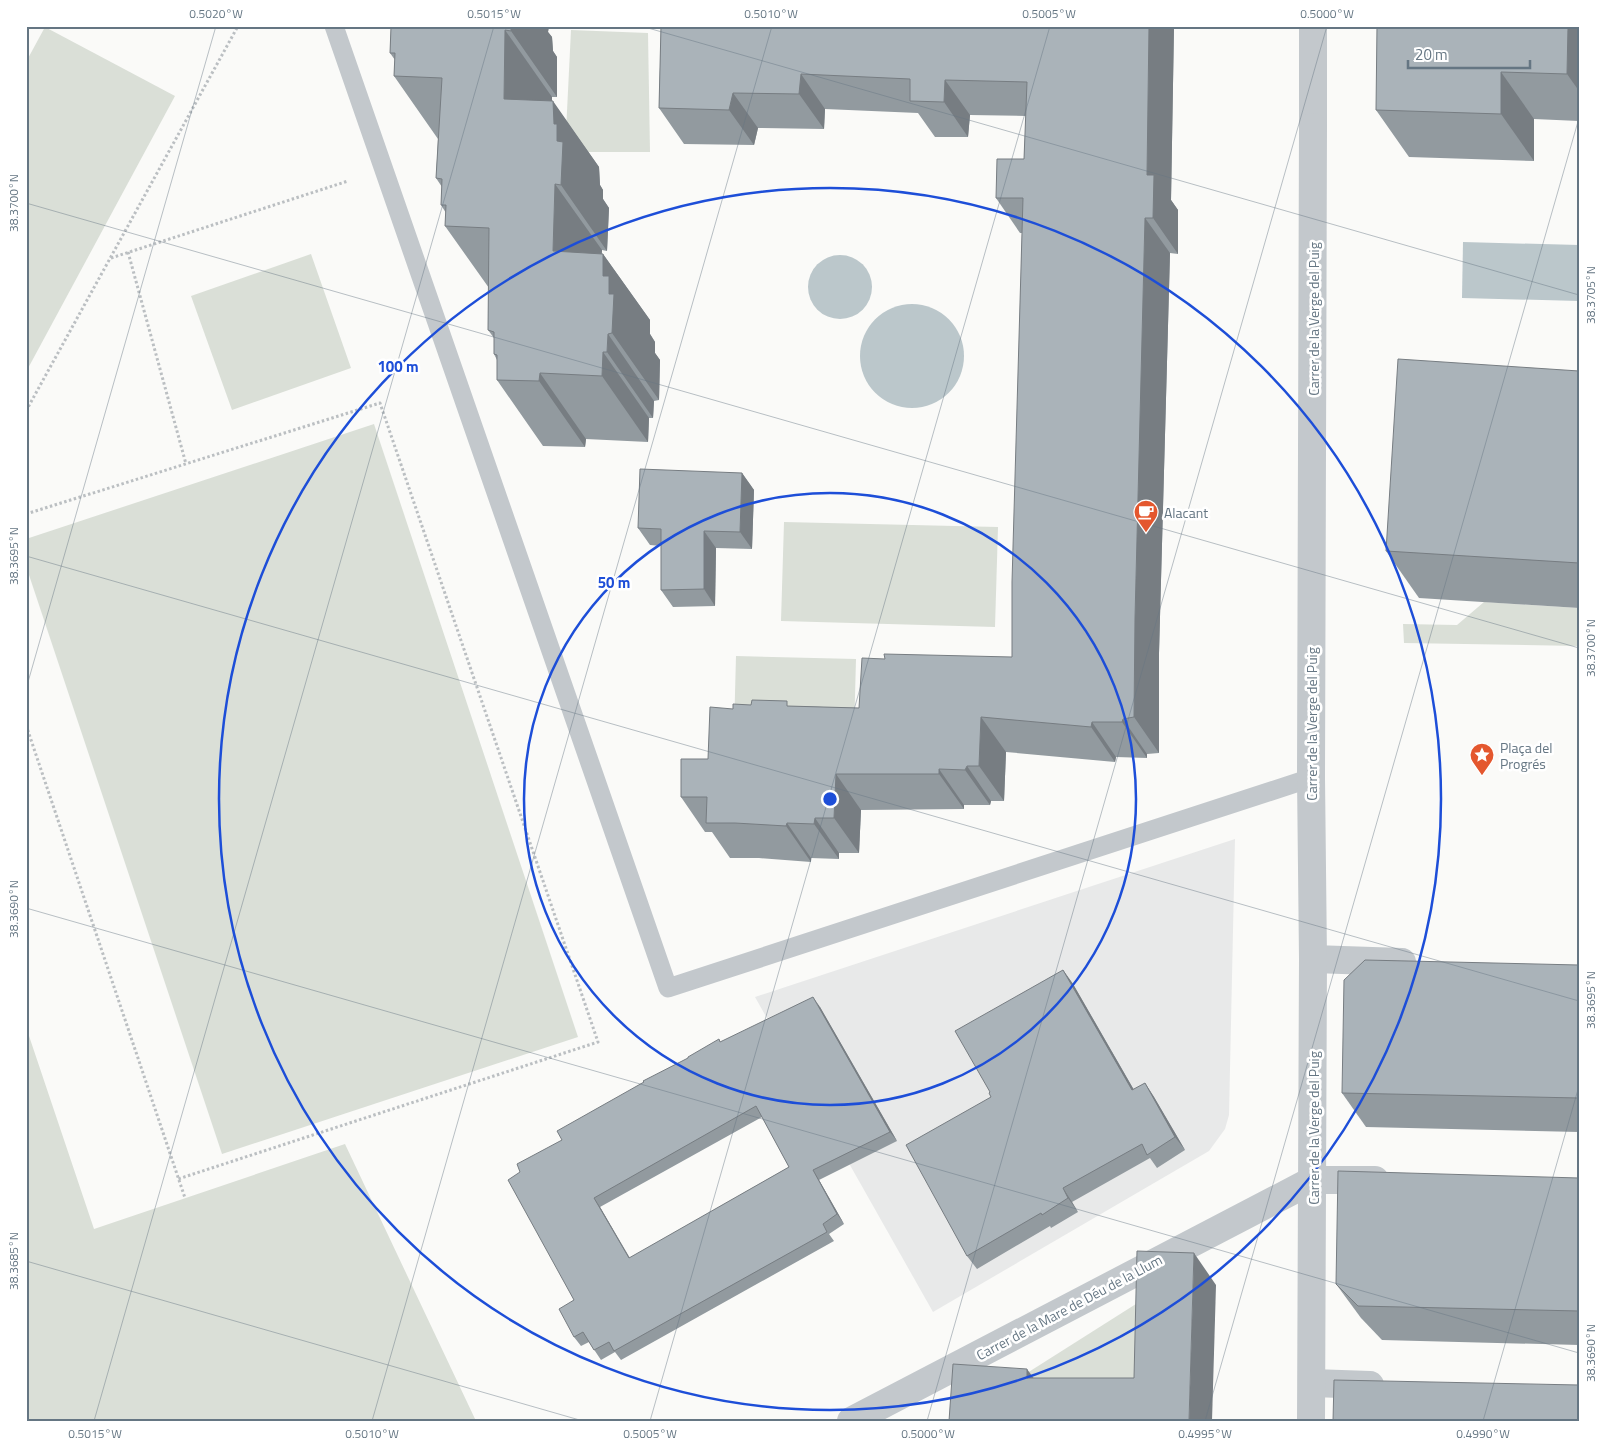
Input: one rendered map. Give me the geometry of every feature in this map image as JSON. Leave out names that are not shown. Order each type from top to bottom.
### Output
[{"type":"street","name":"Carrer de la Verge del Puig","points":[[1311,1421],[1313,26]]},
{"type":"street","points":[[1313,959],[1431,963]]},
{"type":"street","points":[[1312,1180],[1401,1180]]},
{"type":"street","name":"Carrer de la Mare de Déu de la Llum","points":[[851,1421],[1312,1180]]},
{"type":"street","points":[[1312,1383],[1391,1385]]},
{"type":"lane","points":[[334,26],[668,988],[1311,778]]},
{"type":"path","points":[[27,409],[238,26]]},
{"type":"path","points":[[110,258],[348,181]]},
{"type":"path","points":[[128,252],[186,464]]},
{"type":"path","points":[[26,514],[380,403],[598,1042],[178,1179]]},
{"type":"path","points":[[26,725],[185,1198]]},
{"type":"shaded area","points":[[45,27],[175,96],[26,372],[26,62]]},
{"type":"shaded area","points":[[571,30],[648,33],[650,152],[565,152]]},
{"type":"shaded area","points":[[1463,242],[1579,245],[1579,301],[1462,298]]},
{"type":"shaded area","points":[[311,254],[351,368],[232,410],[191,296]]},
{"type":"shaded area","points":[[834,255],[846,255],[863,264],[870,275],[872,287],[870,299],[863,310],[846,319],[834,319],[822,314],[813,305],[808,293],[808,281],[813,269],[822,260]]},
{"type":"shaded area","points":[[912,304],[932,308],[949,319],[960,336],[964,356],[960,376],[949,393],[932,404],[912,408],[892,404],[875,393],[864,376],[860,356],[864,336],[875,319],[892,308]]},
{"type":"shaded area","points":[[374,424],[578,1037],[222,1154],[26,566],[26,539]]},
{"type":"shaded area","points":[[784,522],[998,527],[995,627],[781,621]]},
{"type":"shaded area","points":[[1484,602],[1579,608],[1579,646],[1404,643],[1403,624],[1457,625]]},
{"type":"shaded area","points":[[736,656],[856,659],[854,734],[734,731]]},
{"type":"shaded area","points":[[1235,839],[1229,1115],[1225,1129],[1209,1151],[933,1312],[755,997]]},
{"type":"shaded area","points":[[26,1027],[94,1229],[345,1144],[476,1421],[26,1421]]},
{"type":"shaded area","points":[[1147,1297],[1143,1403],[1005,1387]]},
{"type":"building","points":[[389,26],[511,26],[511,31],[505,30],[504,99],[553,101],[554,124],[557,124],[557,141],[563,142],[561,185],[555,184],[553,251],[603,254],[603,276],[609,276],[609,294],[614,294],[612,333],[608,334],[607,352],[603,352],[602,376],[540,373],[539,381],[497,380],[497,355],[494,354],[494,332],[488,330],[489,228],[445,226],[446,205],[441,205],[442,179],[436,178],[442,78],[394,76],[395,53],[390,53],[391,27]]},
{"type":"building","points":[[661,26],[1149,26],[1147,175],[1154,175],[1153,218],[1145,218],[1134,717],[1123,719],[1122,722],[1092,722],[1091,727],[981,717],[979,766],[967,766],[965,770],[939,769],[939,774],[836,774],[834,818],[815,818],[814,824],[787,823],[786,826],[706,823],[707,797],[681,797],[681,759],[708,759],[710,707],[733,709],[733,704],[751,705],[752,700],[787,701],[787,706],[859,708],[862,658],[885,659],[884,654],[1012,657],[1012,582],[1023,198],[996,198],[997,159],[1024,159],[1027,82],[945,80],[944,102],[910,101],[910,79],[801,74],[799,94],[733,93],[729,110],[659,108]]},
{"type":"building","points":[[1377,26],[1568,26],[1567,74],[1501,72],[1501,114],[1376,110]]},
{"type":"building","points":[[1398,359],[1579,371],[1579,563],[1386,551]]},
{"type":"building","points":[[640,469],[742,473],[740,532],[704,531],[704,589],[661,590],[661,529],[638,528]]},
{"type":"building","points":[[1365,960],[1579,965],[1579,1098],[1342,1093],[1344,980]]},
{"type":"building","points":[[1063,970],[1132,1090],[1145,1083],[1175,1137],[1147,1155],[1142,1144],[1063,1188],[1068,1198],[1042,1215],[1041,1213],[967,1256],[906,1145],[991,1097],[990,1092],[955,1031]]},
{"type":"building","points":[[813,997],[890,1132],[813,1170],[837,1214],[823,1224],[827,1232],[614,1351],[609,1342],[594,1350],[583,1332],[574,1337],[559,1309],[574,1300],[508,1180],[520,1172],[517,1164],[562,1140],[557,1131],[719,1039],[720,1042]],"holes":[[[756,1106],[789,1167],[629,1258],[594,1198]]]},
{"type":"building","points":[[1338,1171],[1579,1178],[1579,1311],[1358,1306],[1336,1284]]},
{"type":"building","points":[[1137,1251],[1194,1253],[1189,1421],[949,1421],[953,1364],[1027,1369],[1027,1378],[1134,1378]]},
{"type":"building","points":[[1334,1380],[1579,1385],[1579,1421],[1333,1421]]},
{"type":"place","name":"Alacant","points":[[1146,533]]},
{"type":"place","name":"Plaça del Progrés","points":[[1482,776]]}]
